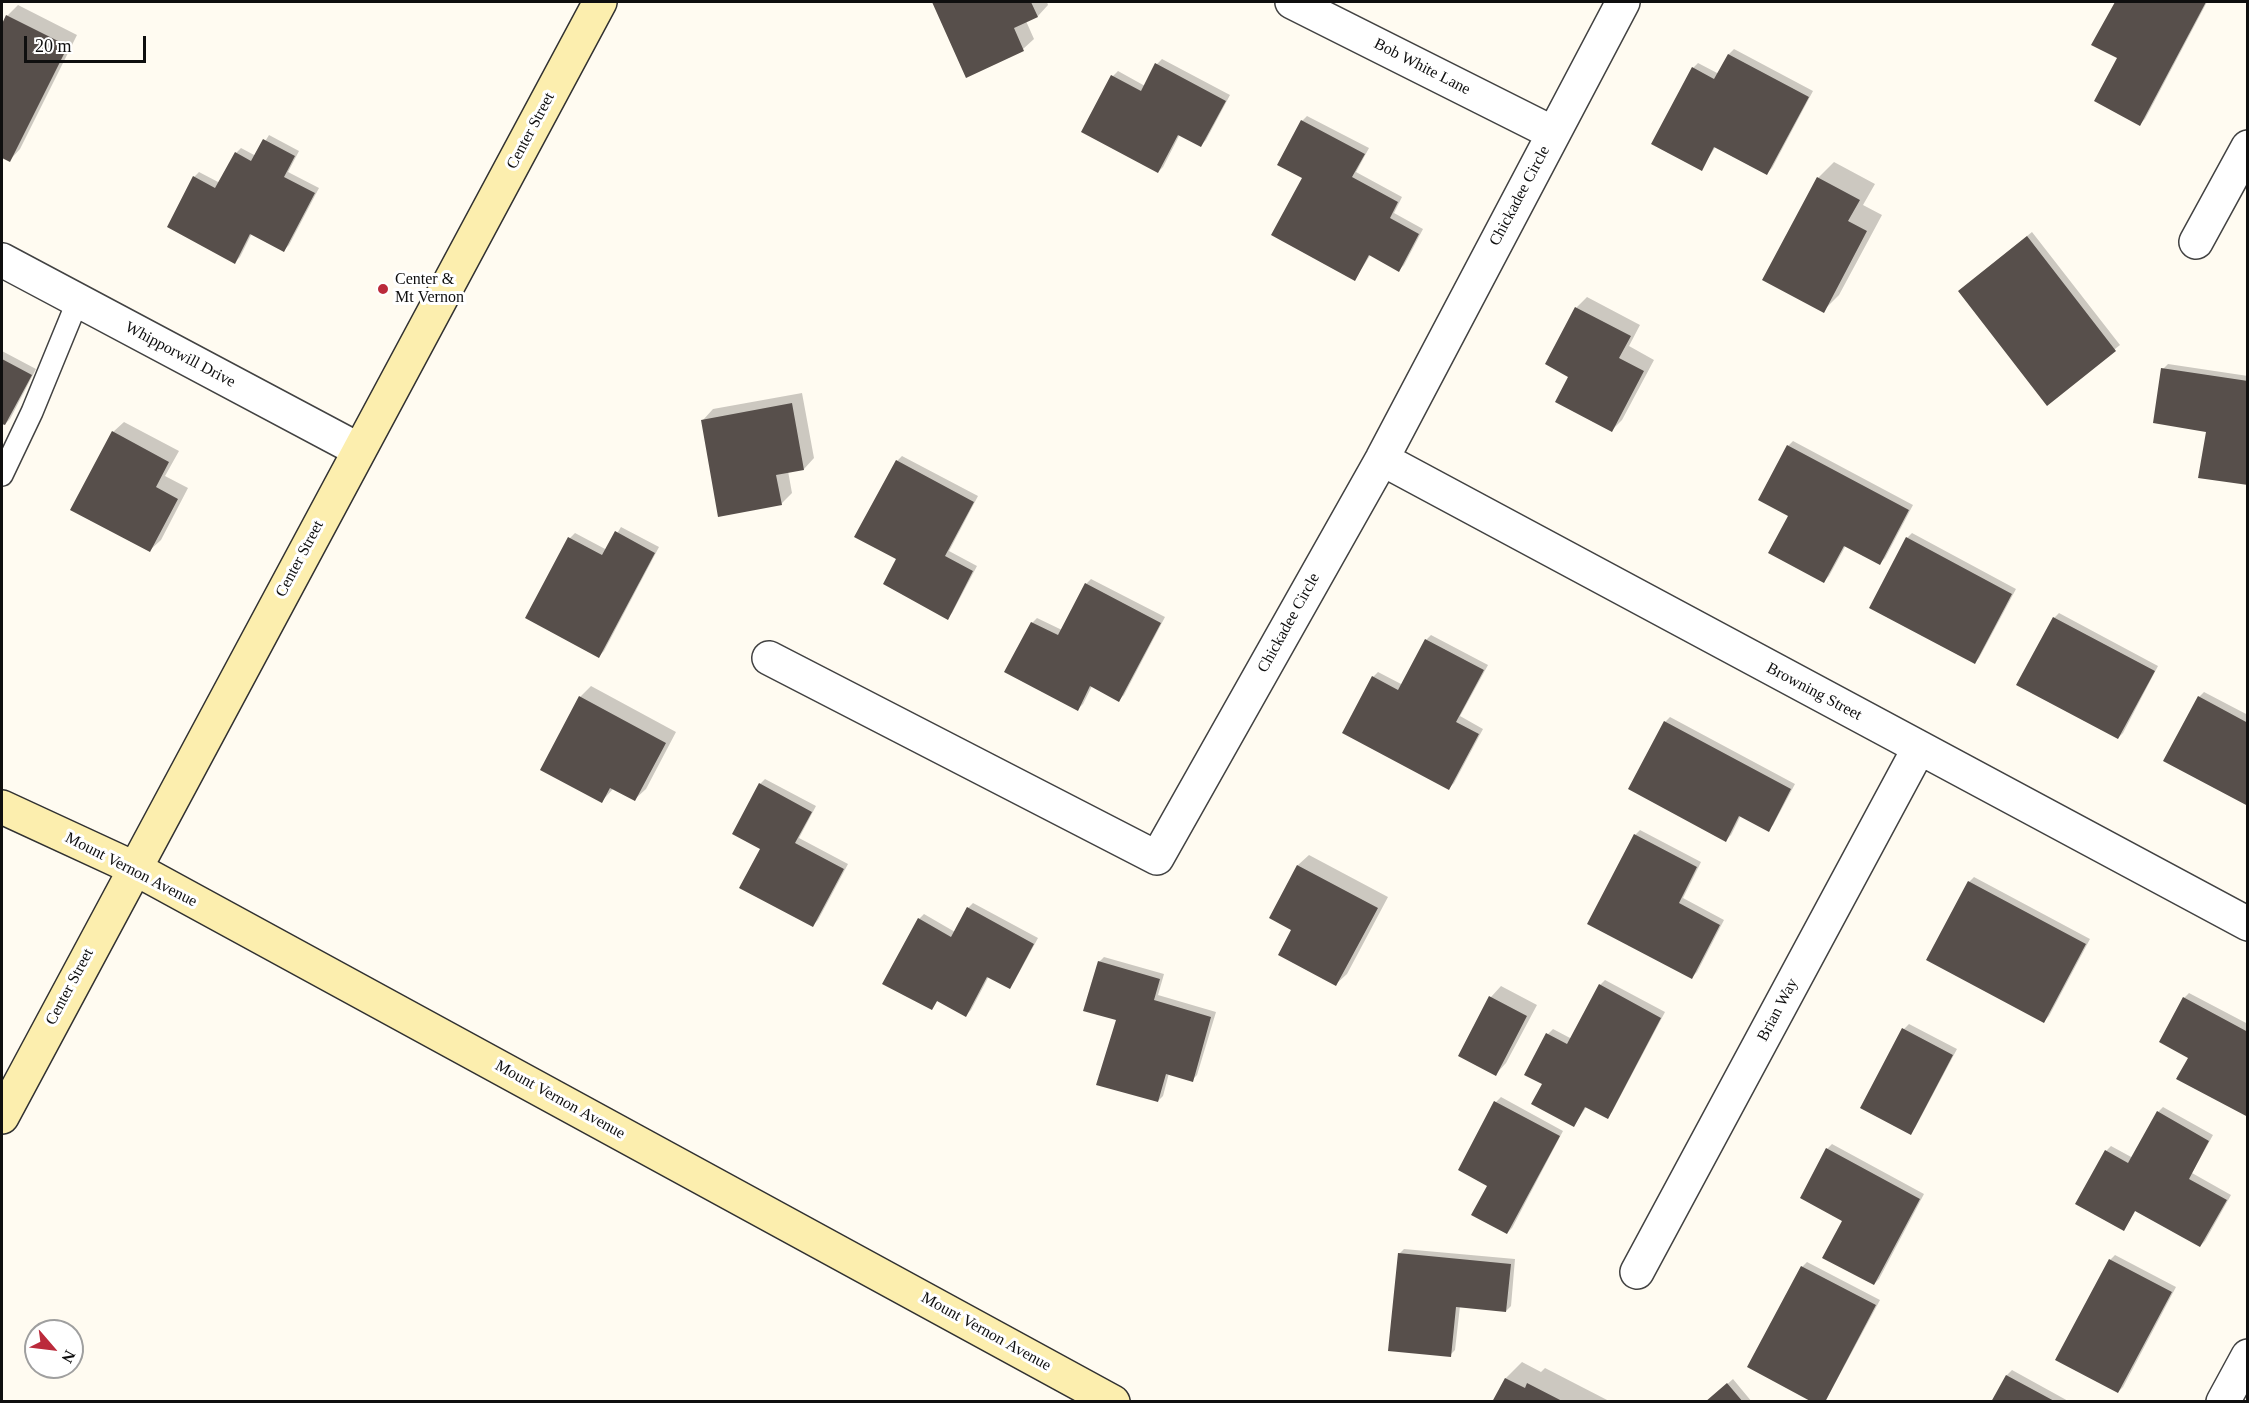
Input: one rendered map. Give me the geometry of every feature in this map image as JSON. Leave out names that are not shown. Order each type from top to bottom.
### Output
[{"type":"main road","name":"Center Street","points":[[2,1117],[600,2]]},
{"type":"main road","name":"Mount Vernon Avenue","points":[[2,807],[134,868],[1113,1401]]},
{"type":"street","name":"Bob White Lane","points":[[1292,2],[1553,133]]},
{"type":"street","name":"Chickadee Circle","points":[[769,658],[1157,858],[1382,459],[1623,2]]},
{"type":"street","points":[[2196,243],[2247,147]]},
{"type":"street","name":"Whipporwill Drive","points":[[2,260],[359,450]]},
{"type":"street","name":"Browning Street","points":[[1382,459],[2247,924]]},
{"type":"street","name":"Brian Way","points":[[1637,1272],[1919,748]]},
{"type":"street","points":[[2223,1401],[2247,1356]]},
{"type":"lane","points":[[2,475],[32,412],[78,300]]},
{"type":"building","points":[[932,2],[1031,2],[1038,17],[1014,28],[1024,51],[966,78]]},
{"type":"building","points":[[2115,2],[2206,2],[2140,126],[2094,101],[2117,58],[2091,45]]},
{"type":"building","points":[[6,15],[68,46],[10,162],[2,158],[2,24]]},
{"type":"building","points":[[1728,54],[1809,97],[1767,175],[1714,147],[1702,171],[1651,144],[1692,67],[1714,79]]},
{"type":"building","points":[[1155,63],[1226,101],[1201,147],[1178,135],[1158,173],[1081,132],[1111,75],[1141,91]]},
{"type":"building","points":[[1301,120],[1365,154],[1352,177],[1398,202],[1390,218],[1419,234],[1399,272],[1369,255],[1355,281],[1271,235],[1302,178],[1277,165]]},
{"type":"building","points":[[263,139],[295,156],[284,177],[315,193],[284,252],[250,234],[235,264],[167,227],[193,176],[215,188],[235,152],[251,161]]},
{"type":"building","points":[[1817,177],[1860,200],[1848,221],[1867,231],[1824,313],[1762,280]]},
{"type":"building","points":[[2027,236],[2116,351],[2047,406],[1958,291]]},
{"type":"building","points":[[1575,307],[1631,336],[1619,358],[1644,371],[1612,432],[1555,402],[1568,377],[1545,364]]},
{"type":"building","points":[[2,359],[32,375],[5,425],[2,424]]},
{"type":"building","points":[[2161,368],[2248,381],[2248,485],[2198,478],[2206,432],[2153,423]]},
{"type":"building","points":[[792,403],[804,470],[776,475],[782,505],[718,517],[701,420]]},
{"type":"building","points":[[112,431],[169,462],[156,487],[178,499],[150,552],[70,510]]},
{"type":"building","points":[[1787,445],[1909,510],[1880,565],[1844,546],[1824,583],[1768,553],[1788,516],[1758,500]]},
{"type":"building","points":[[896,460],[974,502],[945,556],[973,571],[948,620],[883,584],[896,559],[854,537]]},
{"type":"building","points":[[615,531],[655,553],[599,658],[525,618],[568,537],[602,555]]},
{"type":"building","points":[[1906,537],[2012,594],[1975,664],[1869,608]]},
{"type":"building","points":[[1085,583],[1161,623],[1119,702],[1090,686],[1078,711],[1004,672],[1031,622],[1058,635]]},
{"type":"building","points":[[2053,617],[2155,671],[2118,739],[2016,685]]},
{"type":"building","points":[[1425,639],[1484,670],[1456,722],[1479,734],[1449,790],[1342,733],[1372,676],[1398,690]]},
{"type":"building","points":[[579,696],[666,743],[635,801],[610,788],[602,803],[540,770]]},
{"type":"building","points":[[2198,696],[2248,723],[2248,806],[2163,761]]},
{"type":"building","points":[[1664,721],[1791,789],[1769,832],[1739,816],[1726,842],[1628,789]]},
{"type":"building","points":[[759,783],[812,812],[795,843],[844,869],[813,927],[739,888],[760,849],[732,834]]},
{"type":"building","points":[[1634,834],[1697,867],[1679,903],[1720,925],[1692,979],[1587,924]]},
{"type":"building","points":[[1297,865],[1378,908],[1336,986],[1278,955],[1291,930],[1269,918]]},
{"type":"building","points":[[1968,881],[2086,944],[2044,1023],[1926,960]]},
{"type":"building","points":[[967,907],[1034,944],[1010,989],[987,977],[966,1017],[937,1001],[932,1010],[882,984],[918,918],[951,937]]},
{"type":"building","points":[[1098,961],[1160,979],[1154,1000],[1211,1017],[1193,1082],[1166,1074],[1158,1102],[1096,1085],[1116,1020],[1083,1011]]},
{"type":"building","points":[[1599,984],[1661,1018],[1608,1119],[1585,1107],[1574,1127],[1531,1104],[1542,1084],[1524,1075],[1546,1033],[1567,1044]]},
{"type":"building","points":[[1489,996],[1527,1016],[1496,1076],[1458,1056]]},
{"type":"building","points":[[2183,997],[2248,1032],[2248,1117],[2176,1079],[2188,1058],[2159,1042]]},
{"type":"building","points":[[1902,1028],[1953,1055],[1911,1135],[1860,1108]]},
{"type":"building","points":[[1494,1101],[1560,1136],[1507,1234],[1471,1215],[1487,1186],[1458,1170]]},
{"type":"building","points":[[2157,1111],[2209,1141],[2189,1179],[2227,1200],[2200,1247],[2135,1211],[2124,1231],[2075,1204],[2105,1150],[2128,1163]]},
{"type":"building","points":[[1826,1148],[1920,1199],[1874,1285],[1822,1258],[1842,1221],[1800,1198]]},
{"type":"building","points":[[1398,1253],[1511,1264],[1506,1312],[1456,1307],[1451,1357],[1388,1351]]},
{"type":"building","points":[[2109,1259],[2172,1292],[2118,1393],[2055,1360]]},
{"type":"building","points":[[1801,1266],[1876,1305],[1825,1402],[1812,1402],[1747,1367]]},
{"type":"building","points":[[2006,1375],[2056,1402],[1991,1402]]},
{"type":"building","points":[[1505,1378],[1525,1388],[1527,1383],[1564,1402],[1492,1402]]},
{"type":"building","points":[[1727,1383],[1743,1402],[1705,1402]]},
{"type":"place","name":"Center & Mt Vernon","points":[[383,289]]}]
